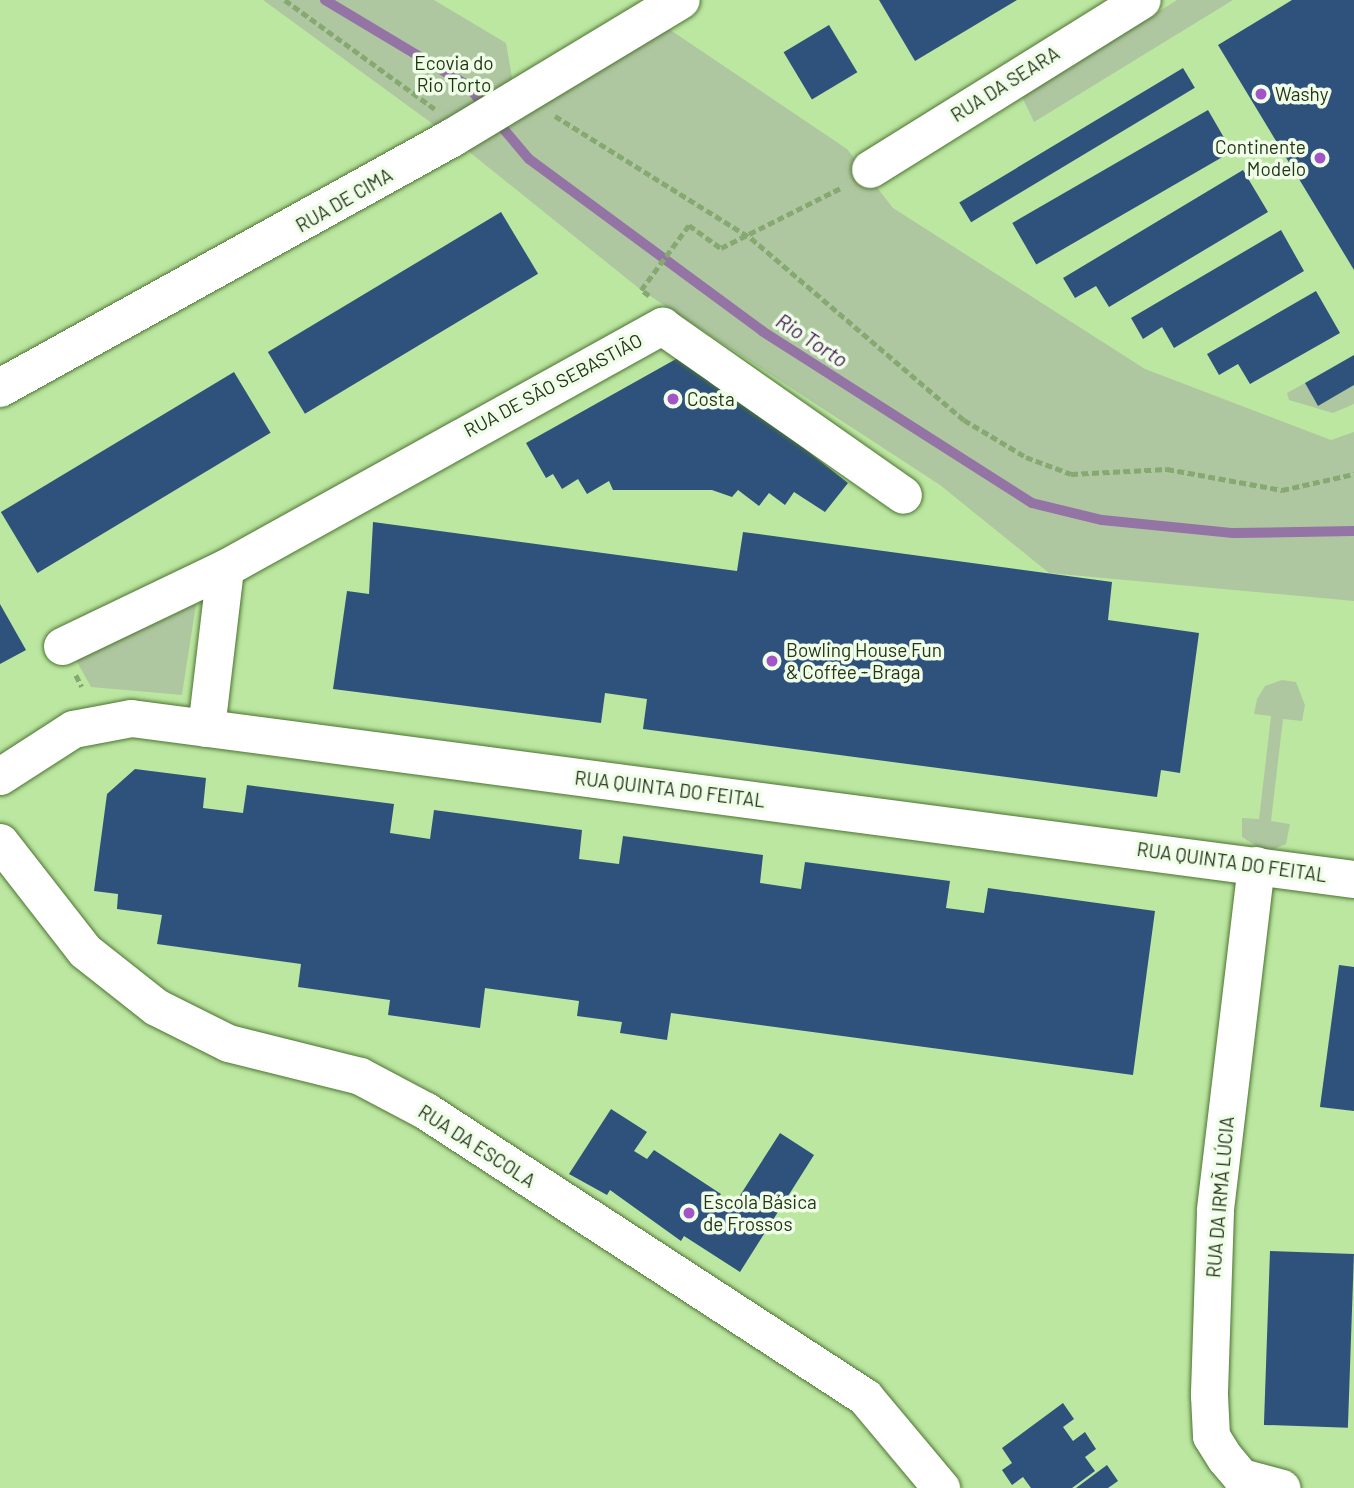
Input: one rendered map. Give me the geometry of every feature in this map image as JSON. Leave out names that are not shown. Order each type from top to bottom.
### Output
[{"type":"main road","name":"RUA DE CIMA","points":[[0,388],[449,127],[533,107],[681,0]]},
{"type":"street","name":"RUA DA SEARA","points":[[870,169],[1142,0]]},
{"type":"street","name":"RUA DE SÃO SEBASTIÃO","points":[[62,646],[225,568],[662,326],[903,495]]},
{"type":"street","points":[[206,728],[225,568]]},
{"type":"street","name":"RUA QUINTA DO FEITAL","points":[[0,776],[99,719],[206,728],[1354,879]]},
{"type":"street","name":"RUA DA ESCOLA","points":[[0,842],[85,951],[156,1007],[228,1043],[360,1076],[426,1111],[865,1397],[941,1488]]},
{"type":"street","name":"RUA DA IRMÃ LÚCIA","points":[[1256,865],[1215,1211],[1209,1395],[1211,1436],[1225,1458],[1241,1477],[1282,1488]]},
{"type":"path","points":[[285,0],[449,127]]},
{"type":"path","points":[[533,107],[751,238],[964,420],[1026,457],[1071,474],[1167,469],[1282,490],[1354,474]]},
{"type":"path","points":[[660,304],[640,290],[689,225],[721,248],[751,238],[870,169]]},
{"type":"green space","name":"Ecovia do Rio Torto","points":[[263,0],[434,0],[506,43],[516,100],[651,17],[847,149],[893,208],[1145,369],[1331,440],[1354,432],[1354,601],[1049,573],[940,485],[641,290],[452,138]]},
{"type":"green space","points":[[1177,0],[1233,0],[1034,122],[1022,97]]},
{"type":"green space","points":[[1305,383],[1318,406],[1354,385],[1354,404],[1333,413],[1289,400],[1287,393]]},
{"type":"green space","points":[[196,604],[182,695],[91,687],[76,660]]},
{"type":"green space","points":[[1282,680],[1296,682],[1305,705],[1302,721],[1283,719],[1271,821],[1290,824],[1286,844],[1266,852],[1242,837],[1242,818],[1259,819],[1271,716],[1254,714],[1257,699],[1265,686]]},
{"type":"building","points":[[879,0],[1017,0],[915,61]]},
{"type":"building","name":"Continente Modelo","points":[[1292,0],[1354,0],[1354,270],[1218,45]]},
{"type":"building","points":[[829,25],[857,72],[812,99],[784,52]]},
{"type":"building","points":[[1183,68],[1195,88],[971,222],[959,202]]},
{"type":"building","points":[[1208,110],[1232,152],[1036,265],[1012,223]]},
{"type":"building","points":[[1243,170],[1268,212],[1109,307],[1096,286],[1075,298],[1063,278]]},
{"type":"building","points":[[501,212],[538,274],[305,414],[268,352]]},
{"type":"building","points":[[1281,230],[1304,271],[1174,348],[1162,327],[1143,339],[1131,318]]},
{"type":"building","points":[[1316,291],[1340,333],[1250,384],[1238,364],[1219,375],[1207,354]]},
{"type":"building","name":"Costa","points":[[685,354],[848,483],[825,512],[794,492],[785,505],[769,493],[759,506],[738,490],[732,497],[712,490],[613,490],[609,481],[587,494],[578,479],[562,489],[553,474],[546,478],[526,443]]},
{"type":"building","points":[[1354,355],[1354,385],[1318,406],[1305,383]]},
{"type":"building","points":[[234,372],[271,433],[37,573],[1,512]]},
{"type":"building","points":[[373,522],[737,571],[743,532],[1112,582],[1108,620],[1199,633],[1180,773],[1161,770],[1157,797],[643,729],[647,699],[605,693],[601,723],[333,689],[347,591],[369,594]]},
{"type":"building","points":[[0,604],[26,650],[0,664]]},
{"type":"building","points":[[135,769],[206,778],[203,808],[243,813],[247,785],[394,804],[390,833],[430,839],[434,810],[582,830],[579,859],[619,864],[623,836],[763,855],[760,883],[801,889],[805,862],[950,881],[946,908],[984,913],[988,888],[1155,911],[1133,1075],[671,1013],[667,1040],[620,1033],[622,1022],[577,1016],[579,1001],[485,988],[480,1028],[388,1015],[390,1000],[298,987],[301,964],[157,944],[162,915],[117,909],[118,894],[94,891],[107,794]]},
{"type":"building","points":[[1339,965],[1354,967],[1354,1111],[1320,1107]]},
{"type":"building","points":[[611,1109],[647,1132],[634,1151],[647,1159],[654,1150],[721,1194],[716,1201],[730,1211],[780,1133],[814,1155],[740,1272],[684,1236],[681,1241],[610,1190],[607,1195],[569,1174]]},
{"type":"building","points":[[1270,1251],[1354,1254],[1348,1428],[1264,1425]]},
{"type":"building","points":[[1063,1403],[1074,1419],[1063,1427],[1073,1441],[1085,1432],[1096,1449],[1085,1457],[1095,1471],[1072,1488],[1031,1488],[1023,1477],[1012,1485],[1002,1470],[1012,1463],[1002,1448]]},
{"type":"building","points":[[1107,1465],[1118,1481],[1108,1488],[1076,1488]]},
{"type":"waterway","name":"Rio Torto","points":[[325,0],[467,85],[486,108]]},
{"type":"waterway","name":"Rio Torto","points":[[496,120],[529,159],[762,331],[1032,503],[1102,520],[1233,533],[1354,531]]},
{"type":"place","name":"Washy","points":[[1261,94]]},
{"type":"place","name":"Continente Modelo","points":[[1320,158]]},
{"type":"place","name":"Costa","points":[[673,399]]},
{"type":"place","name":"Bowling House Fun & Coffee - Braga","points":[[772,661]]},
{"type":"place","name":"Escola Básica de Frossos","points":[[689,1213]]}]
